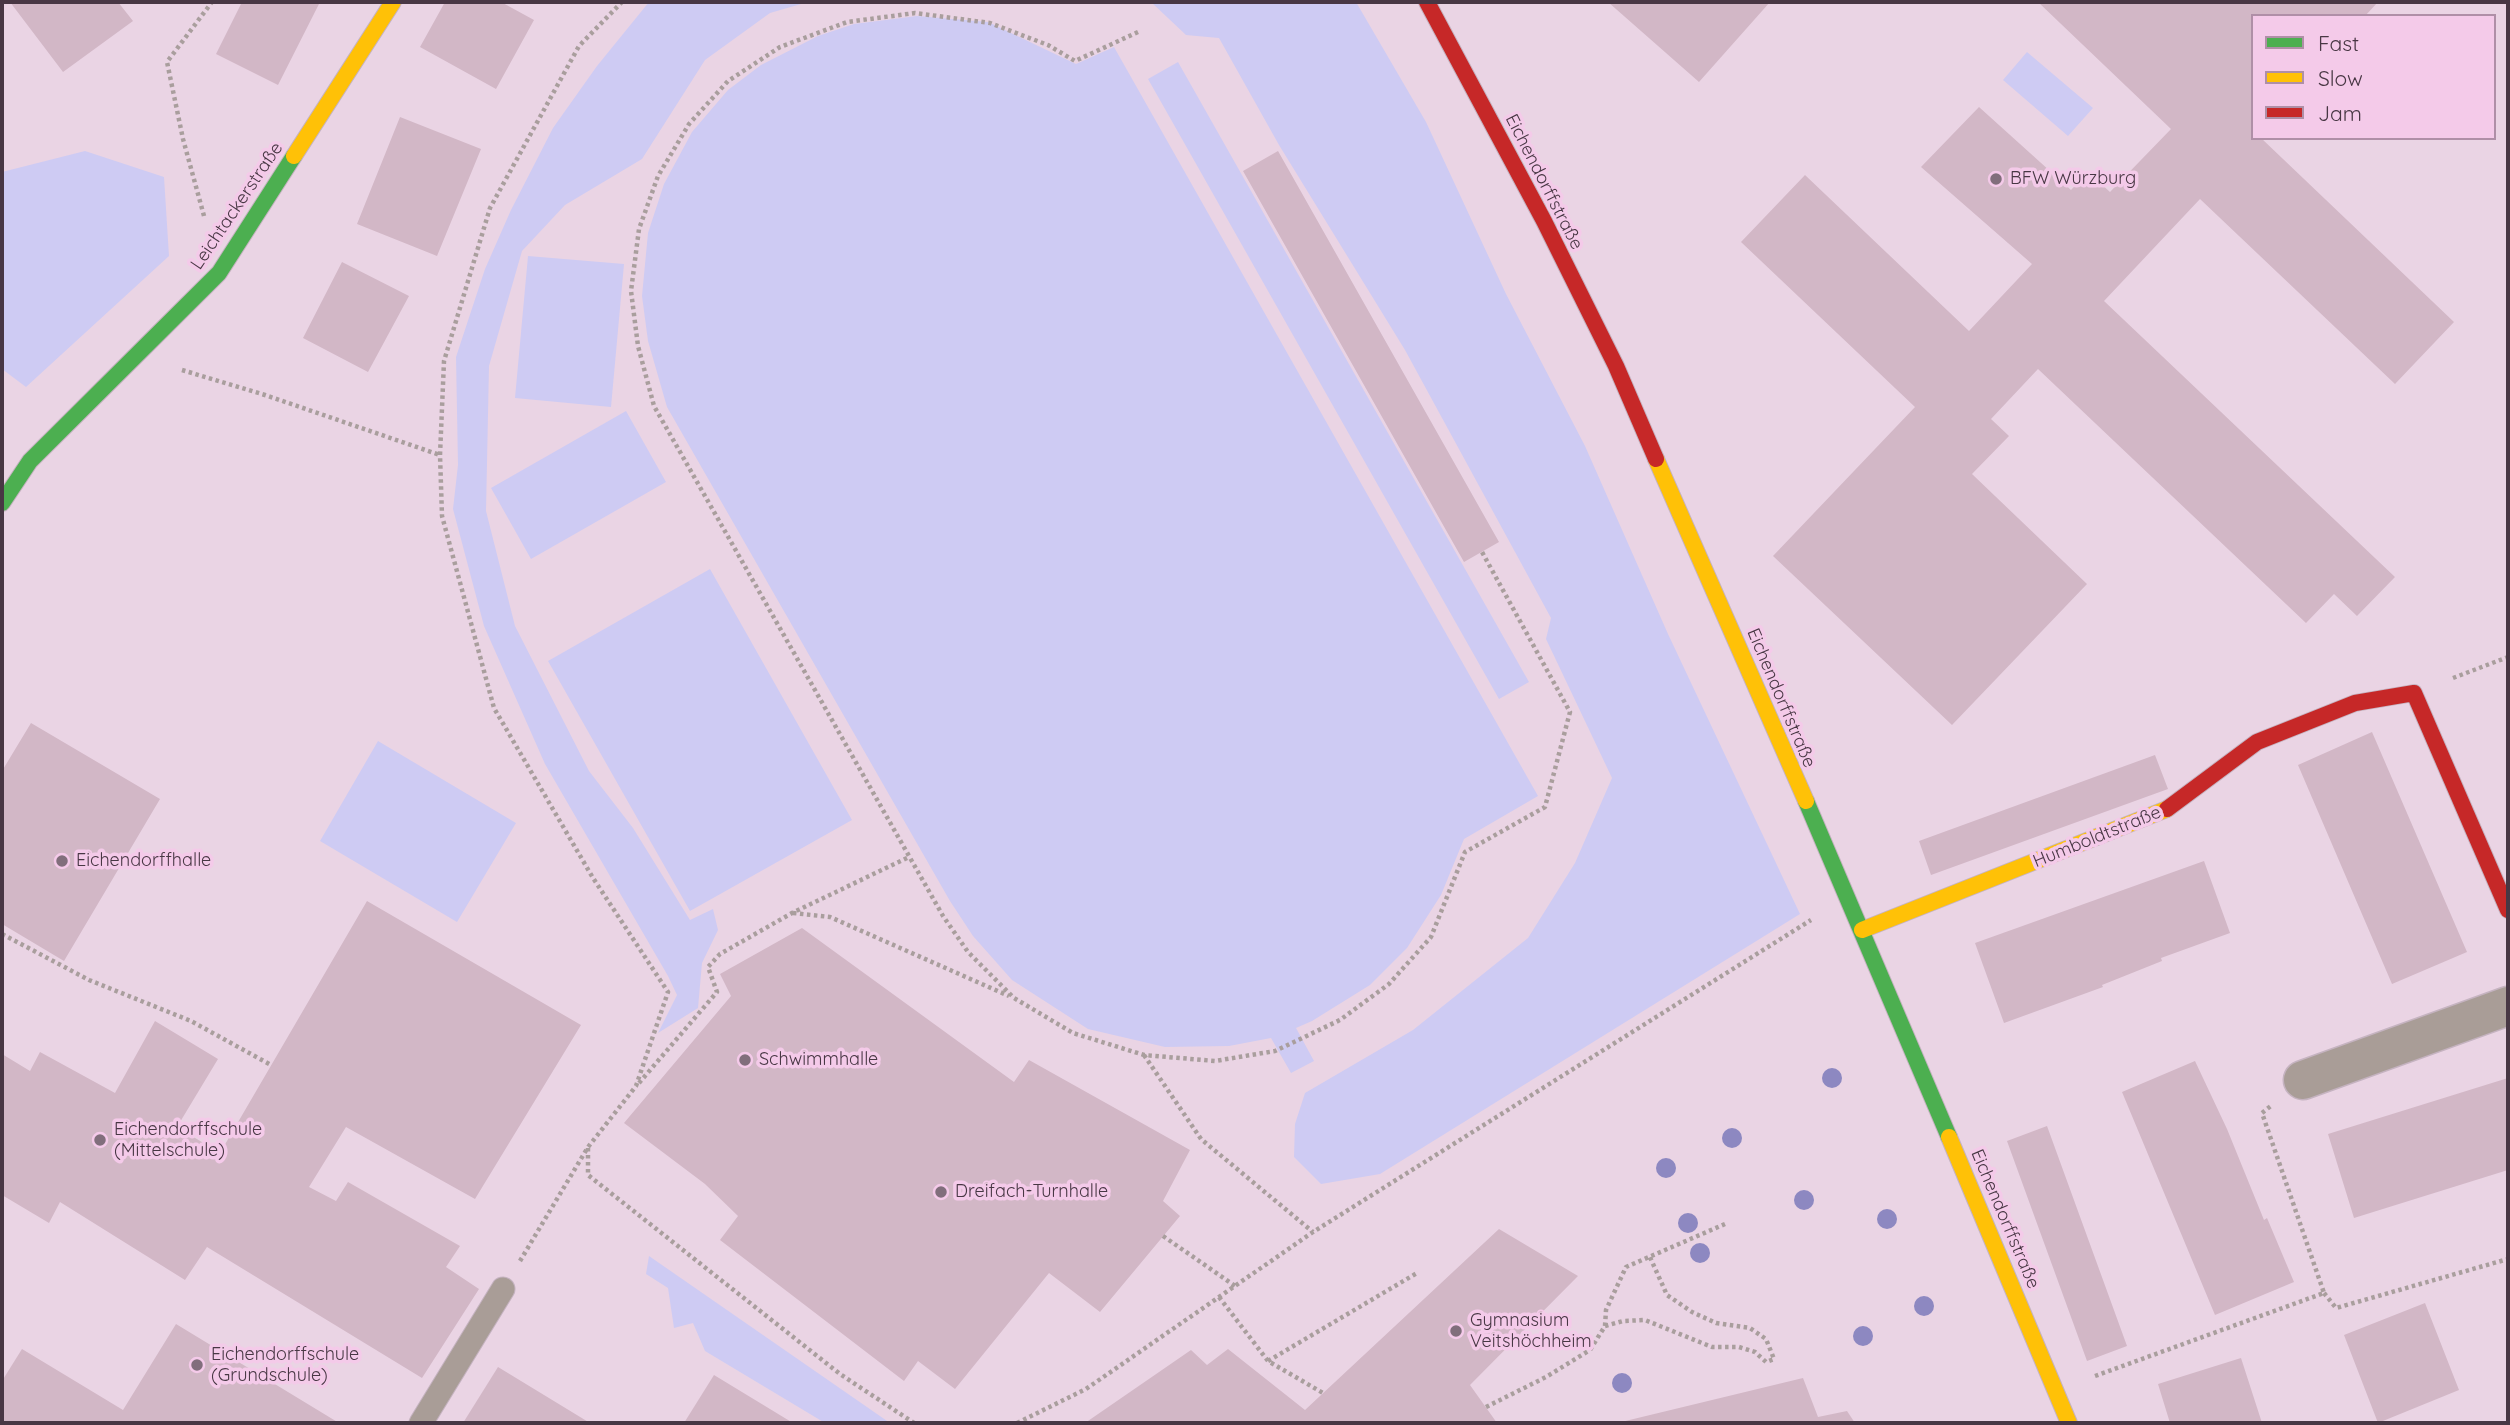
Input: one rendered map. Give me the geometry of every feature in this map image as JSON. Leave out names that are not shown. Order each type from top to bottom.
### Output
[{"type":"street","name":"Leichtackerstraße","points":[[2,503],[30,461],[219,273],[393,2]]},
{"type":"street","name":"Eichendorffstraße","points":[[1427,2],[1544,221],[1616,366],[1861,930],[2069,1423]]},
{"type":"street","points":[[2414,693],[2508,910]]},
{"type":"street","name":"Humboldtstraße","points":[[1861,930],[2172,807],[2256,742],[2355,703],[2414,693]]},
{"type":"street","points":[[2303,1080],[2508,1006]]},
{"type":"lane","points":[[421,1423],[503,1289]]},
{"type":"path","points":[[212,2],[167,62],[183,139],[219,273]]},
{"type":"path","points":[[622,2],[579,46],[490,208],[444,361],[440,454],[442,516],[494,708],[593,878],[667,992],[636,1086]]},
{"type":"path","points":[[1014,998],[968,953],[943,916],[654,406],[638,346],[631,291],[639,229],[658,176],[689,124],[728,81],[780,47],[847,22],[915,13],[990,23],[1048,45],[1076,61],[1138,32]]},
{"type":"path","points":[[134,357],[265,395],[440,454]]},
{"type":"path","points":[[792,913],[830,918],[1014,998],[1073,1033],[1144,1055],[1215,1061],[1275,1051],[1340,1020],[1389,984],[1431,937],[1465,852],[1545,807],[1570,712],[1482,552]]},
{"type":"path","points":[[2414,693],[2508,657]]},
{"type":"path","points":[[503,1289],[588,1147],[636,1086],[717,992],[708,967],[720,954],[792,913],[909,856]]},
{"type":"path","points":[[1017,1423],[1086,1389],[1313,1232],[1846,898]]},
{"type":"path","points":[[2,934],[89,980],[191,1021],[271,1065]]},
{"type":"path","points":[[1144,1055],[1201,1139],[1313,1232]]},
{"type":"path","points":[[2303,1080],[2262,1113],[2324,1293],[2336,1308],[2508,1259]]},
{"type":"path","points":[[588,1147],[588,1175],[840,1374],[914,1423]]},
{"type":"path","points":[[1486,1407],[1546,1377],[1590,1350],[1605,1326],[1606,1310],[1626,1267],[1725,1224]]},
{"type":"path","points":[[1163,1237],[1235,1286]]},
{"type":"path","points":[[1605,1326],[1623,1321],[1645,1320],[1712,1347],[1739,1347],[1755,1352],[1766,1362],[1774,1359],[1766,1339],[1750,1328],[1716,1323],[1692,1312],[1667,1295],[1649,1255]]},
{"type":"path","points":[[1268,1361],[1417,1273]]},
{"type":"path","points":[[2056,1390],[2324,1293]]},
{"type":"path","points":[[1219,1297],[1268,1361],[1324,1393]]},
{"type":"shaded area","points":[[649,2],[808,2],[770,13],[705,60],[642,159],[565,205],[522,251],[489,366],[486,511],[515,626],[589,771],[633,828],[690,920],[713,909],[718,930],[702,963],[698,1008],[658,1033],[677,995],[545,764],[484,626],[453,509],[458,465],[456,357],[485,269],[511,210],[553,128],[597,66]]},
{"type":"shaded area","points":[[1151,2],[1356,2],[1426,122],[1506,294],[1585,446],[1668,634],[1800,914],[1380,1174],[1321,1184],[1294,1157],[1295,1124],[1305,1093],[1413,1030],[1528,938],[1575,863],[1612,778],[1546,639],[1551,618],[1405,350],[1279,145],[1219,38],[1186,35]]},
{"type":"shaded area","points":[[917,16],[988,22],[1076,64],[1114,47],[1538,796],[1464,839],[1441,895],[1407,948],[1370,985],[1296,1028],[1314,1061],[1291,1073],[1271,1038],[1229,1046],[1165,1047],[1088,1029],[1012,980],[973,936],[950,901],[667,407],[648,341],[642,296],[648,233],[664,184],[692,132],[728,90],[761,65],[818,36],[854,24]]},
{"type":"shaded area","points":[[2027,52],[2093,108],[2068,136],[2003,80]]},
{"type":"shaded area","points":[[1178,62],[1529,682],[1499,699],[1148,79]]},
{"type":"shaded area","points":[[85,151],[164,177],[169,256],[26,387],[2,369],[2,172]]},
{"type":"shaded area","points":[[528,256],[624,264],[611,407],[515,398]]},
{"type":"shaded area","points":[[626,411],[666,482],[531,559],[491,488]]},
{"type":"shaded area","points":[[710,569],[852,820],[690,911],[548,661]]},
{"type":"shaded area","points":[[378,741],[516,823],[457,922],[320,841]]},
{"type":"shaded area","points":[[649,1256],[890,1423],[825,1423],[705,1351],[693,1323],[674,1328],[668,1288],[646,1274]]},
{"type":"building","points":[[10,2],[118,2],[133,21],[63,72]]},
{"type":"building","points":[[242,2],[320,2],[278,85],[216,54]]},
{"type":"building","points":[[445,2],[501,2],[534,20],[496,89],[420,47]]},
{"type":"building","points":[[1608,2],[1770,2],[1699,82]]},
{"type":"building","points":[[2038,2],[2378,2],[2367,14],[2251,14],[2251,140],[2263,140],[2454,322],[2395,384],[2200,199],[2104,301],[2395,577],[2357,616],[2334,594],[2306,623],[2038,369],[1991,419],[2009,436],[1972,474],[2087,584],[1952,725],[1773,556],[1915,407],[1741,242],[1805,175],[1969,331],[2032,264],[1921,167],[1979,107],[2071,190],[2088,172],[2110,192],[2171,129]]},
{"type":"building","points":[[400,117],[481,149],[437,256],[357,224]]},
{"type":"building","points":[[1278,151],[1499,542],[1464,562],[1243,171]]},
{"type":"building","points":[[342,262],[409,296],[368,372],[303,338]]},
{"type":"building","name":"Eichendorffhalle","points":[[31,723],[160,799],[64,961],[2,924],[2,771]]},
{"type":"building","points":[[2372,732],[2467,952],[2392,984],[2298,765]]},
{"type":"building","points":[[2155,755],[2168,789],[1931,875],[1919,841]]},
{"type":"building","points":[[2204,861],[2230,933],[2161,958],[2162,961],[2102,985],[2103,987],[2004,1023],[1975,943]]},
{"type":"building","name":"Eichendorffschule (Mittelschule)","points":[[367,901],[581,1025],[475,1199],[346,1127],[309,1187],[336,1201],[348,1182],[460,1246],[446,1267],[479,1289],[422,1378],[207,1247],[185,1280],[60,1202],[49,1223],[2,1195],[2,1054],[30,1071],[40,1052],[115,1093],[155,1021],[218,1059],[177,1127],[220,1153]]},
{"type":"building","name":"Dreifach-Turnhalle","points":[[802,928],[1014,1082],[1029,1060],[1190,1150],[1163,1201],[1180,1216],[1100,1312],[1049,1273],[955,1389],[918,1361],[904,1381],[720,1240],[738,1216],[705,1184],[624,1123],[731,996],[720,974]]},
{"type":"building","points":[[2195,1061],[2294,1282],[2215,1315],[2122,1092]]},
{"type":"building","points":[[2508,1078],[2508,1170],[2354,1218],[2328,1134]]},
{"type":"building","points":[[2047,1126],[2127,1346],[2087,1361],[2007,1141]]},
{"type":"building","name":"Gymnasium Veitshöchheim","points":[[1499,1229],[1578,1276],[1470,1385],[1497,1423],[1085,1423],[1191,1350],[1207,1365],[1228,1349],[1305,1410]]},
{"type":"building","points":[[2425,1303],[2459,1390],[2378,1423],[2344,1335]]},
{"type":"building","name":"Eichendorffschule (Grundschule)","points":[[176,1324],[339,1423],[2,1423],[2,1381],[22,1349],[123,1410]]},
{"type":"building","points":[[2241,1358],[2262,1423],[2170,1423],[2158,1384]]},
{"type":"building","points":[[498,1367],[590,1423],[463,1423]]},
{"type":"building","points":[[714,1375],[793,1423],[684,1423]]},
{"type":"building","points":[[1803,1378],[1818,1417],[1847,1411],[1855,1423],[1617,1423]]},
{"type":"traffic: fast","points":[[2,503],[30,461],[219,273],[294,156]]},
{"type":"traffic: fast","points":[[1806,801],[1949,1137]]},
{"type":"traffic: slow","points":[[294,156],[393,2]]},
{"type":"traffic: slow","points":[[1656,459],[1806,801]]},
{"type":"traffic: slow","points":[[1862,930],[2167,809]]},
{"type":"traffic: slow","points":[[1949,1137],[2069,1423]]},
{"type":"traffic: jam","points":[[1427,2],[1544,221],[1616,366],[1656,459]]},
{"type":"traffic: jam","points":[[2167,809],[2257,742],[2355,703],[2414,693],[2508,910]]},
{"type":"place","name":"BFW Würzburg","points":[[1996,179]]},
{"type":"place","name":"Eichendorffhalle","points":[[62,861]]},
{"type":"place","name":"Schwimmhalle","points":[[745,1060]]},
{"type":"place","name":"Eichendorffschule (Mittelschule)","points":[[100,1140]]},
{"type":"place","name":"Dreifach-Turnhalle","points":[[941,1192]]},
{"type":"place","name":"Gymnasium Veitshöchheim","points":[[1456,1331]]},
{"type":"place","name":"Eichendorffschule (Grundschule)","points":[[197,1365]]}]
